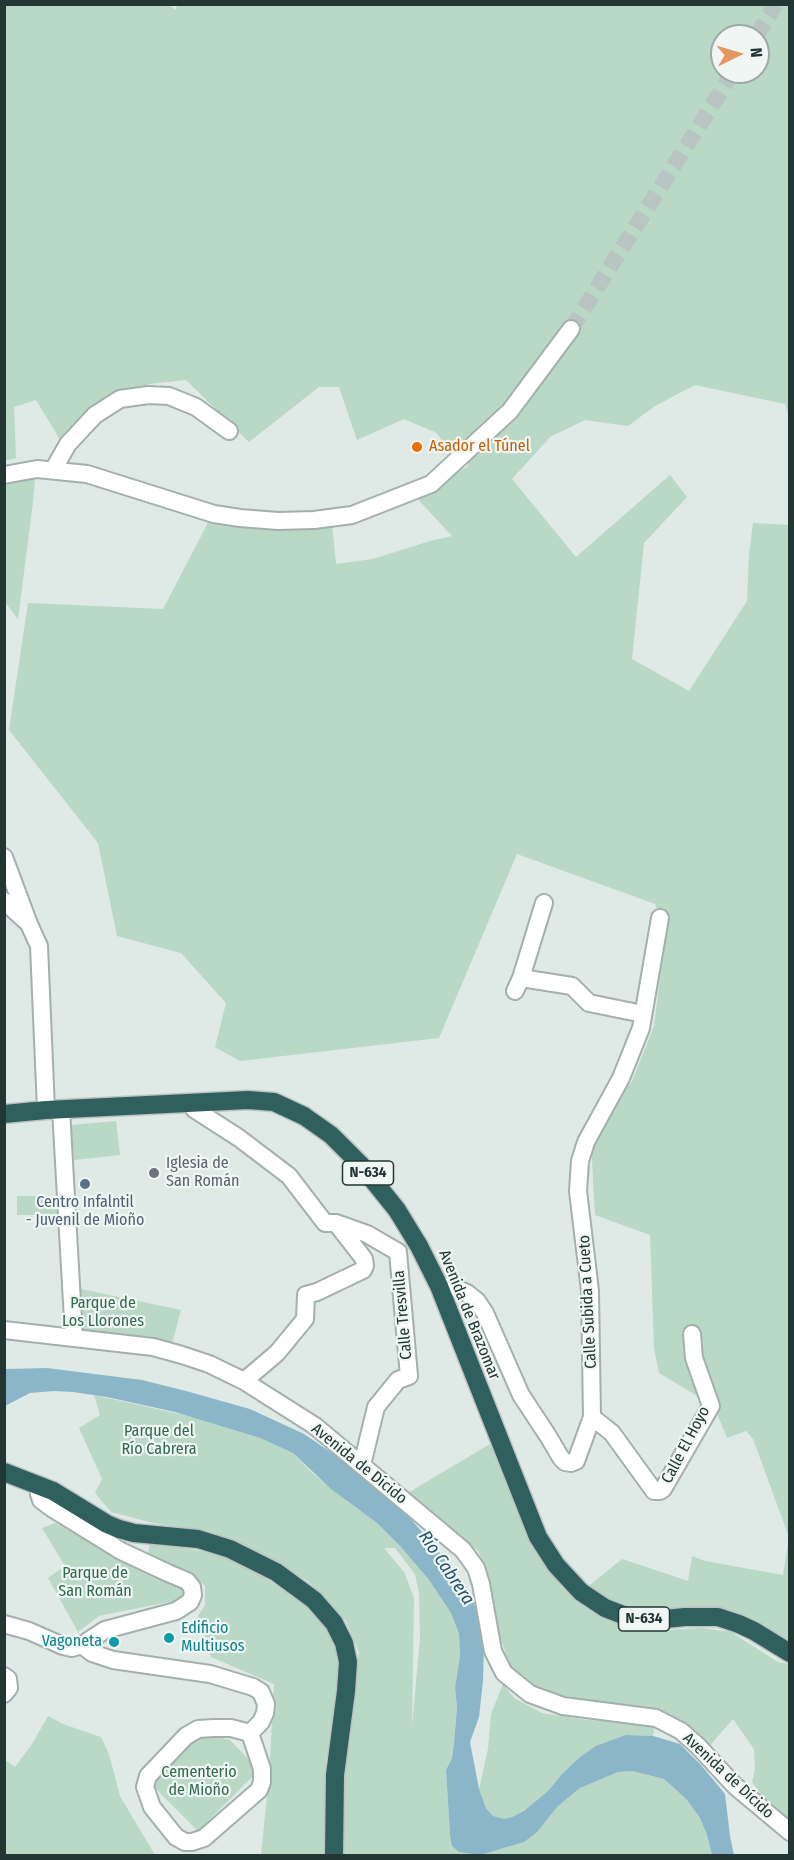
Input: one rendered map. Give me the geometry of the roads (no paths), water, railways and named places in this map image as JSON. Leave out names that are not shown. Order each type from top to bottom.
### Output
[{"type":"highway","name":"Avenida de Brazomar","points":[[4,1114],[248,1100],[274,1102],[304,1116],[331,1135],[360,1164],[397,1210],[419,1245],[439,1286],[538,1538],[562,1572],[581,1592],[605,1608],[631,1618],[655,1620],[718,1617],[754,1631],[789,1653]]},
{"type":"highway","points":[[4,1472],[53,1491],[107,1524],[118,1528],[134,1533],[198,1539],[230,1549],[276,1572],[314,1600],[334,1623],[344,1643],[348,1662],[335,1775],[334,1856]]},
{"type":"street","points":[[4,475],[37,469],[87,474],[214,514],[240,518],[278,521],[314,520],[352,515],[432,484],[510,411],[571,329]]},
{"type":"street","points":[[53,470],[68,444],[95,415],[120,399],[148,395],[169,396],[196,407],[229,431]]},
{"type":"street","points":[[4,857],[39,946],[74,1338]]},
{"type":"street","points":[[4,901],[29,924]]},
{"type":"street","points":[[544,903],[518,984],[572,986],[589,1003],[643,1014]]},
{"type":"street","name":"Calle Subida a Cueto","points":[[439,1286],[453,1287],[467,1293],[481,1307],[521,1395],[561,1458],[571,1464],[576,1461],[592,1417],[590,1291],[578,1191],[580,1161],[586,1142],[621,1078],[641,1028],[660,918]]},
{"type":"street","name":"Calle Tresvilla","points":[[193,1103],[194,1109],[239,1138],[289,1176],[325,1223],[336,1223],[367,1234],[398,1252],[409,1376],[398,1380],[376,1407],[362,1466]]},
{"type":"street","name":"Calle Tresvilla","points":[[244,1381],[278,1353],[305,1319],[306,1295],[363,1270],[364,1259],[336,1223]]},
{"type":"street","name":"Avenida de Dícido","points":[[4,1330],[153,1347],[209,1365],[244,1381],[315,1426],[463,1550],[476,1568],[482,1584],[493,1651],[504,1674],[530,1694],[563,1706],[656,1718],[681,1731],[735,1786],[789,1832]]},
{"type":"street","name":"Calle El Hoyo","points":[[592,1417],[612,1433],[654,1491],[660,1491],[711,1406],[694,1358],[692,1334]]},
{"type":"street","points":[[4,1624],[72,1648],[82,1645],[105,1630],[176,1611],[190,1602],[193,1595],[192,1587],[187,1581],[121,1551],[53,1509],[41,1500],[39,1485]]},
{"type":"street","points":[[82,1645],[92,1653],[113,1660],[210,1674],[254,1687],[261,1692],[266,1704],[261,1722],[250,1733]]},
{"type":"street","points":[[4,1676],[8,1679],[9,1688],[4,1694]]},
{"type":"street","points":[[231,1728],[250,1733],[262,1769],[262,1782],[259,1790],[204,1838],[185,1842],[176,1837],[152,1807],[145,1787],[148,1776],[186,1736],[198,1729],[231,1728]]},
{"type":"water","name":"Río Cabrera","points":[[47,1368],[142,1380],[250,1409],[304,1434],[345,1462],[409,1517],[470,1592],[480,1620],[484,1642],[483,1681],[479,1717],[470,1742],[479,1789],[486,1808],[493,1816],[504,1819],[524,1811],[549,1790],[580,1757],[596,1746],[626,1735],[653,1736],[680,1744],[725,1794],[734,1855],[712,1855],[700,1818],[687,1800],[664,1779],[632,1771],[618,1772],[580,1788],[558,1806],[537,1832],[524,1842],[480,1855],[459,1852],[452,1846],[450,1835],[446,1770],[452,1758],[454,1743],[457,1707],[455,1688],[460,1656],[459,1634],[451,1613],[429,1580],[401,1547],[377,1523],[331,1489],[293,1453],[260,1438],[175,1412],[73,1392],[30,1393],[5,1406],[5,1369]]},
{"type":"tunnel","points":[[764,24],[776,4]]},
{"type":"tunnel","points":[[571,329],[725,84]]},
{"type":"place","name":"Asador el Túnel","points":[[417,447]]},
{"type":"place","name":"Iglesia de San Román","points":[[154,1173]]},
{"type":"place","name":"Centro Infalntil - Juvenil de Mioño","points":[[85,1184]]},
{"type":"place","name":"Edificio Multiusos","points":[[169,1638]]},
{"type":"place","name":"Vagoneta","points":[[114,1642]]},
{"type":"park label","name":"Parque de Los Llorones","points":[[103,1313]]},
{"type":"park label","name":"Parque del Río Cabrera","points":[[159,1441]]},
{"type":"park label","name":"Parque de San Román","points":[[95,1583]]},
{"type":"park label","name":"Cementerio de Mioño","points":[[199,1782]]}]
